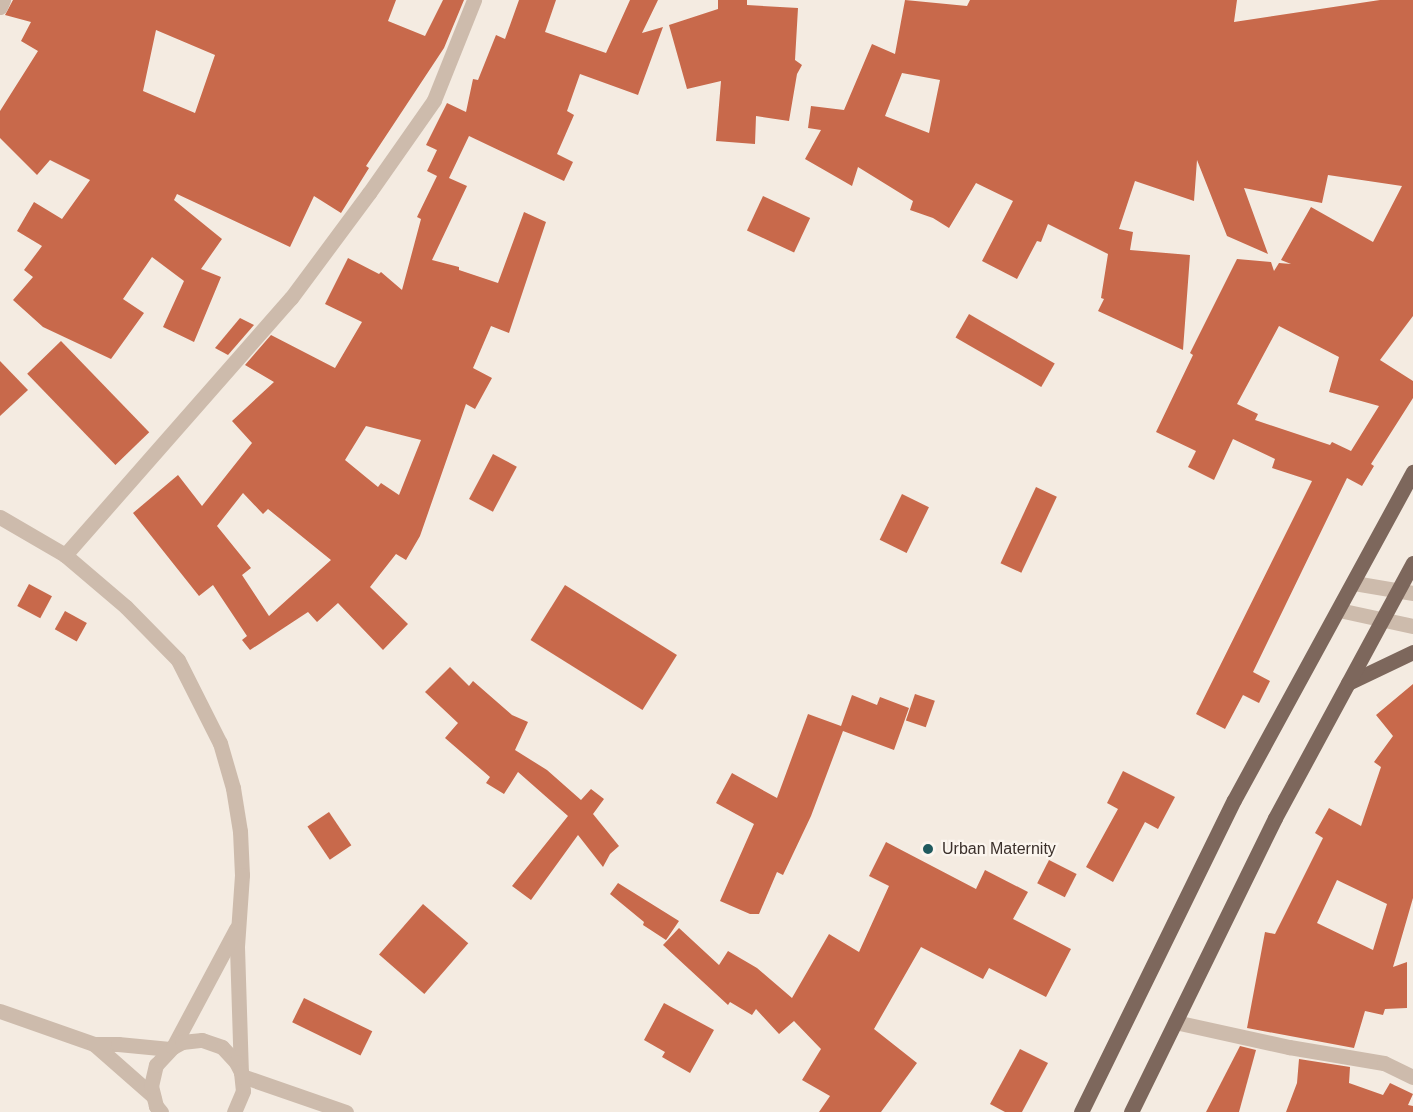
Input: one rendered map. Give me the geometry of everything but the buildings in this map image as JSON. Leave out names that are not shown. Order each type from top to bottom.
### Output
[{"type":"main road","points":[[1081,1112],[1234,800],[1340,610],[1413,472]]},
{"type":"main road","points":[[1131,1112],[1275,818],[1382,620],[1406,592],[1413,563]]},
{"type":"main road","points":[[1348,683],[1413,652]]},
{"type":"street","points":[[0,7],[3,0]]},
{"type":"street","points":[[65,555],[291,298],[369,193],[434,100],[474,0]]},
{"type":"street","points":[[0,518],[65,555],[126,607],[178,660],[220,743],[233,788],[240,831],[242,874],[238,926],[243,1091],[234,1112]]},
{"type":"street","points":[[1354,584],[1406,592]]},
{"type":"street","points":[[1340,610],[1413,626]]},
{"type":"street","points":[[156,1106],[153,1075],[162,1056],[171,1048],[238,926]]},
{"type":"street","points":[[0,1011],[94,1044],[171,1048],[192,1041],[212,1042],[230,1054],[241,1074],[346,1112]]},
{"type":"street","points":[[1175,1022],[1289,1047],[1384,1063],[1413,1077]]},
{"type":"street","points":[[94,1044],[156,1106]]},
{"type":"place","name":"Urban Maternity","points":[[928,849]]}]
